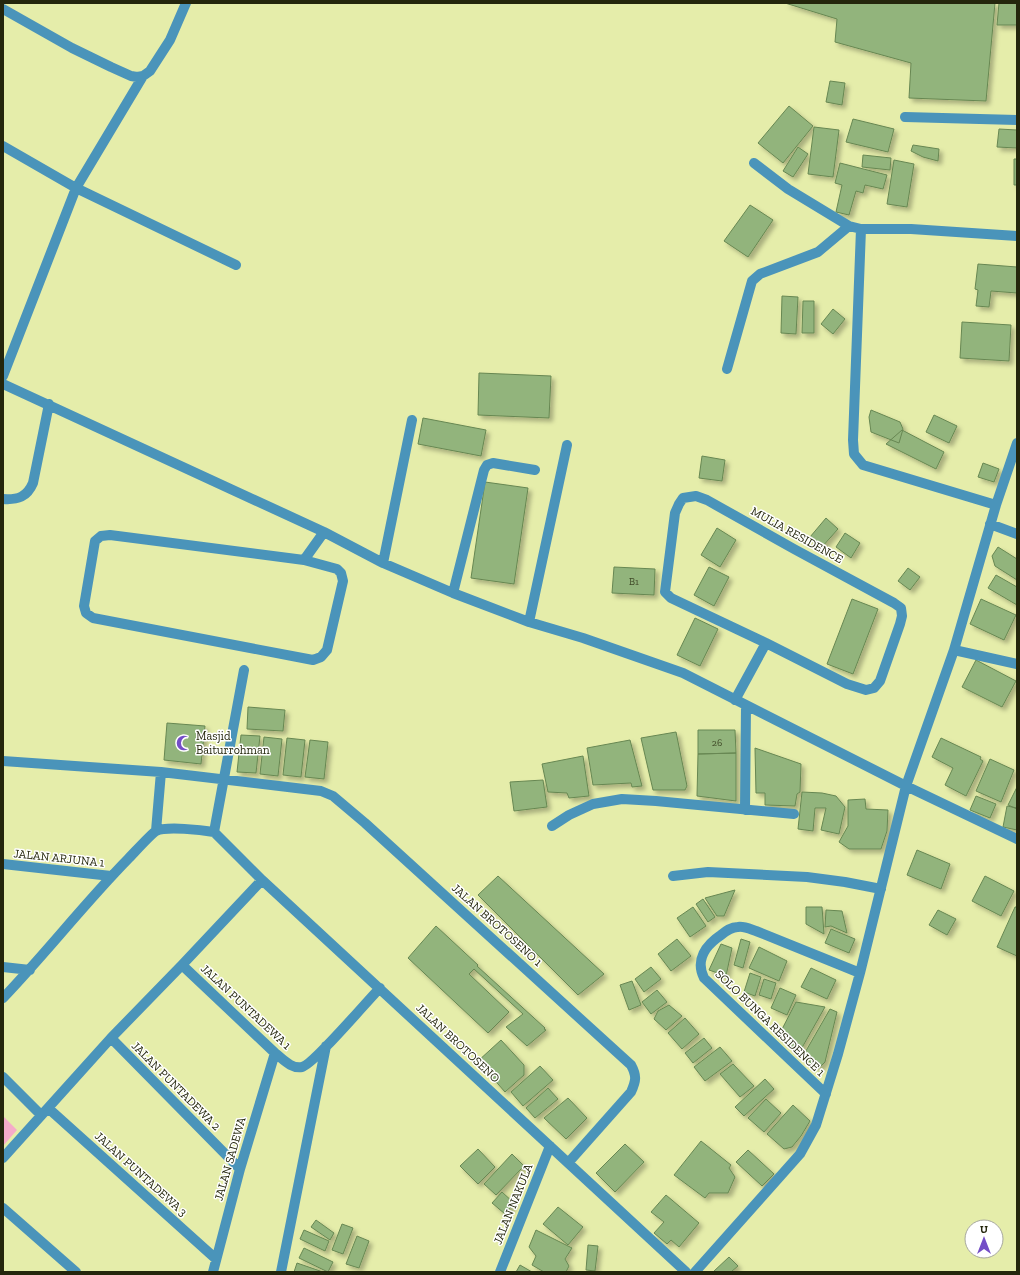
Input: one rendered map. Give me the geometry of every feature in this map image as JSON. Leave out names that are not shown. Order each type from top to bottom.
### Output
[{"type":"street","points":[[3,376],[76,188],[143,76],[150,71],[170,40],[186,3]]},
{"type":"street","points":[[3,9],[72,48],[111,67],[131,76],[143,76]]},
{"type":"street","points":[[905,117],[1017,120]]},
{"type":"street","points":[[3,146],[76,188],[236,265]]},
{"type":"street","points":[[754,163],[788,189],[850,226],[861,229],[911,229],[1017,236]]},
{"type":"street","points":[[727,369],[752,281],[760,274],[818,252],[850,226]]},
{"type":"street","points":[[861,229],[854,454],[863,465],[996,505]]},
{"type":"street","points":[[3,384],[324,532],[383,562],[453,593],[529,622],[583,638],[683,673],[906,786],[1017,839]]},
{"type":"street","points":[[3,499],[16,499],[24,496],[30,491],[33,483],[49,404]]},
{"type":"street","points":[[383,562],[412,420]]},
{"type":"street","points":[[695,1272],[800,1154],[816,1125],[860,973],[906,786],[954,650],[990,524],[1017,443]]},
{"type":"street","points":[[529,622],[567,445]]},
{"type":"street","points":[[453,593],[484,470],[487,465],[493,463],[536,470]]},
{"type":"street","name":"MULIA RESIDENCE","points":[[696,496],[707,500],[794,549],[894,602],[901,608],[902,616],[900,624],[880,681],[874,688],[866,690],[847,684],[766,643],[671,598],[665,592],[673,524],[679,504],[684,498],[696,496]]},
{"type":"street","points":[[990,524],[1017,534]]},
{"type":"street","points":[[304,560],[324,532]]},
{"type":"street","points":[[110,535],[304,560],[337,569],[341,573],[344,581],[326,650],[321,657],[313,660],[93,618],[86,614],[84,606],[95,541],[101,536],[110,535]]},
{"type":"street","points":[[735,700],[766,643]]},
{"type":"street","points":[[954,650],[1017,664]]},
{"type":"street","points":[[3,998],[30,970],[111,876],[156,831],[175,828],[199,829],[214,832],[244,670]]},
{"type":"street","points":[[745,810],[746,706]]},
{"type":"street","name":"JALAN BROTOSENO 1","points":[[3,761],[161,772],[321,791],[333,796],[365,822],[631,1065],[636,1073],[636,1078],[631,1092],[568,1163]]},
{"type":"street","points":[[156,831],[161,772]]},
{"type":"street","points":[[552,826],[569,815],[593,804],[622,800],[656,801],[794,814]]},
{"type":"street","name":"JALAN BROTOSENO","points":[[214,832],[262,880],[686,1272]]},
{"type":"street","name":"JALAN ARJUNA 1","points":[[3,864],[111,876]]},
{"type":"street","points":[[673,876],[708,872],[807,877],[881,888]]},
{"type":"street","points":[[3,1158],[111,1038],[262,880]]},
{"type":"street","name":"SOLO BUNGA RESIDENCE 1","points":[[826,1094],[704,978],[701,972],[701,958],[703,951],[716,938],[730,928],[738,927],[756,931],[860,973]]},
{"type":"street","name":"JALAN PUNTADEWA 1","points":[[182,965],[275,1053],[289,1065],[296,1067],[303,1067],[326,1046],[380,988]]},
{"type":"street","points":[[3,967],[30,970]]},
{"type":"street","name":"JALAN PUNTADEWA 2","points":[[111,1038],[240,1169]]},
{"type":"street","points":[[281,1272],[326,1046]]},
{"type":"street","name":"JALAN SADEWA","points":[[213,1272],[240,1169],[275,1053]]},
{"type":"street","name":"JALAN PUNTADEWA 3","points":[[3,1077],[216,1259]]},
{"type":"street","name":"JALAN NAKULA","points":[[500,1272],[550,1146]]},
{"type":"street","points":[[3,1208],[76,1272]]},
{"type":"shaded area","points":[[3,1116],[17,1130],[3,1146]]},
{"type":"building","points":[[785,3],[995,3],[986,101],[909,98],[911,63],[835,42],[837,19]]},
{"type":"building","points":[[999,3],[1017,3],[1017,25],[997,25]]},
{"type":"building","points":[[830,81],[845,83],[842,105],[826,102]]},
{"type":"building","points":[[789,106],[813,126],[783,163],[758,143]]},
{"type":"building","points":[[853,119],[894,129],[888,152],[846,142]]},
{"type":"building","points":[[814,127],[839,130],[833,177],[808,174]]},
{"type":"building","points":[[999,129],[1017,130],[1017,148],[997,147]]},
{"type":"building","points":[[913,145],[939,149],[938,161],[923,157],[911,151]]},
{"type":"building","points":[[798,147],[808,154],[793,177],[783,171]]},
{"type":"building","points":[[863,155],[891,158],[890,170],[862,167]]},
{"type":"building","points":[[1014,159],[1017,159],[1017,185],[1014,185]]},
{"type":"building","points":[[894,160],[914,164],[907,207],[887,204]]},
{"type":"building","points":[[840,163],[887,175],[883,189],[865,185],[863,193],[856,191],[849,215],[836,212],[842,185],[835,183]]},
{"type":"building","points":[[750,205],[773,220],[748,257],[724,241]]},
{"type":"building","points":[[978,264],[1017,267],[1017,293],[991,291],[989,307],[976,306],[978,290],[975,289]]},
{"type":"building","points":[[782,296],[798,297],[796,334],[781,333]]},
{"type":"building","points":[[803,301],[814,301],[814,333],[802,333]]},
{"type":"building","points":[[833,309],[845,319],[833,334],[821,324]]},
{"type":"building","points":[[962,322],[1011,325],[1009,361],[960,358]]},
{"type":"building","points":[[479,373],[551,376],[549,418],[478,415]]},
{"type":"building","points":[[871,410],[900,422],[903,429],[899,443],[871,432],[869,417]]},
{"type":"building","points":[[934,415],[957,426],[949,443],[926,432]]},
{"type":"building","points":[[423,418],[486,430],[481,456],[418,444]]},
{"type":"building","points":[[902,430],[944,452],[936,469],[886,444]]},
{"type":"building","points":[[702,456],[725,460],[722,481],[699,478]]},
{"type":"building","points":[[983,463],[999,469],[994,482],[978,477]]},
{"type":"building","points":[[485,482],[528,488],[514,584],[471,578]]},
{"type":"building","points":[[826,518],[838,529],[822,547],[810,537]]},
{"type":"building","points":[[717,528],[736,540],[720,567],[701,555]]},
{"type":"building","points":[[845,533],[860,543],[851,558],[836,547]]},
{"type":"building","points":[[998,547],[1017,559],[1017,580],[995,566],[992,556]]},
{"type":"building","points":[[614,567],[655,569],[654,595],[612,593]]},
{"type":"building","points":[[709,567],[729,577],[714,606],[694,595]]},
{"type":"building","points":[[908,568],[920,577],[910,590],[898,581]]},
{"type":"building","points":[[996,575],[1017,587],[1017,605],[988,588]]},
{"type":"building","points":[[852,599],[878,609],[853,674],[827,664]]},
{"type":"building","points":[[981,599],[1016,615],[1004,640],[970,624]]},
{"type":"building","points":[[695,618],[718,629],[700,666],[677,655]]},
{"type":"building","points":[[976,660],[1016,681],[1002,707],[962,687]]},
{"type":"building","points":[[248,707],[285,710],[283,731],[247,729]]},
{"type":"building","name":"Masjid Baiturrohman","points":[[167,723],[205,726],[201,764],[164,760]]},
{"type":"building","points":[[698,730],[735,730],[736,753],[698,754]]},
{"type":"building","points":[[676,732],[687,786],[685,790],[653,790],[641,738]]},
{"type":"building","points":[[241,735],[260,736],[256,773],[237,772]]},
{"type":"building","points":[[264,737],[282,739],[278,776],[260,774]]},
{"type":"building","points":[[287,738],[305,740],[301,777],[283,775]]},
{"type":"building","points":[[941,738],[981,757],[980,759],[983,761],[966,796],[945,785],[953,768],[932,757]]},
{"type":"building","points":[[310,740],[328,742],[324,779],[305,777]]},
{"type":"building","points":[[630,740],[642,786],[632,787],[631,783],[593,785],[587,748]]},
{"type":"building","points":[[755,748],[801,764],[800,792],[797,794],[795,806],[765,805],[765,793],[756,793]]},
{"type":"building","points":[[736,753],[736,801],[697,796],[698,754]]},
{"type":"building","points":[[583,756],[589,796],[569,798],[567,793],[548,792],[542,764]]},
{"type":"building","points":[[990,759],[1014,770],[1001,802],[976,791]]},
{"type":"building","points":[[543,780],[547,807],[514,811],[510,782]]},
{"type":"building","points":[[1017,787],[1017,809],[1008,805]]},
{"type":"building","points":[[802,792],[822,793],[836,796],[845,807],[839,834],[821,830],[826,808],[815,808],[813,831],[798,829]]},
{"type":"building","points":[[976,796],[996,804],[990,818],[970,810]]},
{"type":"building","points":[[865,799],[866,809],[888,810],[887,831],[881,849],[849,849],[839,842],[848,826],[848,800]]},
{"type":"building","points":[[1007,806],[1017,808],[1017,830],[1003,827]]},
{"type":"building","points":[[917,850],[950,864],[941,889],[907,875]]},
{"type":"building","points":[[498,876],[604,974],[578,995],[478,895]]},
{"type":"building","points":[[985,876],[1014,891],[1001,916],[972,901]]},
{"type":"building","points":[[735,890],[724,916],[717,916],[705,898]]},
{"type":"building","points":[[703,899],[715,917],[708,922],[696,904]]},
{"type":"building","points":[[693,907],[706,926],[690,937],[677,918]]},
{"type":"building","points":[[806,907],[822,907],[824,934],[806,924]]},
{"type":"building","points":[[1015,907],[1017,907],[1017,956],[997,947]]},
{"type":"building","points":[[826,910],[842,911],[847,933],[831,926],[825,927]]},
{"type":"building","points":[[938,910],[956,919],[947,935],[929,925]]},
{"type":"building","points":[[436,926],[546,1030],[527,1046],[506,1027],[523,1014],[474,969],[469,974],[509,1012],[488,1033],[408,958]]},
{"type":"building","points":[[831,929],[855,939],[849,953],[825,943]]},
{"type":"building","points":[[677,939],[691,956],[671,971],[658,954]]},
{"type":"building","points":[[741,939],[750,942],[743,968],[734,965]]},
{"type":"building","points":[[721,944],[732,948],[726,976],[709,970]]},
{"type":"building","points":[[759,947],[787,961],[779,981],[749,968]]},
{"type":"building","points":[[651,967],[661,979],[644,992],[635,979]]},
{"type":"building","points":[[811,968],[836,980],[827,999],[801,987]]},
{"type":"building","points":[[750,973],[761,977],[755,996],[744,992]]},
{"type":"building","points":[[764,979],[776,983],[771,999],[759,995]]},
{"type":"building","points":[[632,981],[641,1005],[629,1010],[620,985]]},
{"type":"building","points":[[780,988],[796,995],[787,1015],[771,1008]]},
{"type":"building","points":[[657,990],[667,1002],[651,1014],[642,1002]]},
{"type":"building","points":[[796,1002],[825,1007],[799,1053],[779,1035]]},
{"type":"building","points":[[669,1005],[682,1016],[666,1030],[654,1019],[658,1011]]},
{"type":"building","points":[[830,1009],[837,1012],[825,1062],[818,1069],[803,1056]]},
{"type":"building","points":[[685,1018],[699,1034],[682,1049],[668,1033]]},
{"type":"building","points":[[704,1038],[712,1048],[693,1063],[685,1053]]},
{"type":"building","points":[[501,1040],[524,1065],[524,1075],[505,1092],[478,1061]]},
{"type":"building","points":[[720,1047],[732,1061],[705,1081],[694,1067]]},
{"type":"building","points":[[733,1064],[754,1086],[740,1097],[720,1074]]},
{"type":"building","points":[[540,1066],[553,1080],[523,1106],[511,1092]]},
{"type":"building","points":[[765,1079],[774,1089],[744,1116],[735,1107]]},
{"type":"building","points":[[548,1088],[558,1099],[535,1118],[526,1108]]},
{"type":"building","points":[[568,1098],[587,1118],[566,1139],[544,1118]]},
{"type":"building","points":[[766,1099],[781,1113],[764,1132],[748,1118]]},
{"type":"building","points":[[793,1105],[810,1121],[792,1147],[784,1149],[767,1134]]},
{"type":"building","points":[[701,1141],[731,1165],[729,1168],[735,1177],[728,1193],[709,1193],[705,1198],[674,1175]]},
{"type":"building","points":[[625,1144],[644,1162],[615,1192],[596,1173]]},
{"type":"building","points":[[478,1149],[495,1167],[478,1184],[460,1166]]},
{"type":"building","points":[[748,1150],[774,1174],[762,1186],[736,1162]]},
{"type":"building","points":[[512,1154],[524,1166],[496,1195],[484,1184]]},
{"type":"building","points":[[502,1192],[514,1203],[505,1214],[492,1203]]},
{"type":"building","points":[[666,1195],[699,1223],[679,1247],[671,1240],[667,1244],[654,1233],[664,1222],[651,1212]]},
{"type":"building","points":[[558,1207],[583,1227],[568,1245],[543,1224]]},
{"type":"building","points":[[316,1220],[334,1233],[330,1240],[311,1227]]},
{"type":"building","points":[[342,1224],[353,1228],[343,1254],[332,1250]]},
{"type":"building","points":[[304,1230],[329,1241],[325,1251],[300,1239]]},
{"type":"building","points":[[536,1230],[572,1248],[565,1259],[569,1266],[566,1272],[544,1272],[532,1265],[536,1256],[529,1247]]},
{"type":"building","points":[[357,1236],[369,1241],[359,1268],[346,1264]]},
{"type":"building","points":[[588,1245],[598,1246],[595,1271],[586,1270]]},
{"type":"building","points":[[304,1248],[333,1262],[328,1272],[299,1258]]},
{"type":"building","points":[[729,1257],[738,1266],[731,1272],[713,1272]]},
{"type":"building","points":[[297,1263],[323,1272],[294,1272]]},
{"type":"building","points":[[520,1265],[532,1272],[516,1272]]},
{"type":"place","name":"Masjid Baiturrohman","points":[[184,743]]}]
